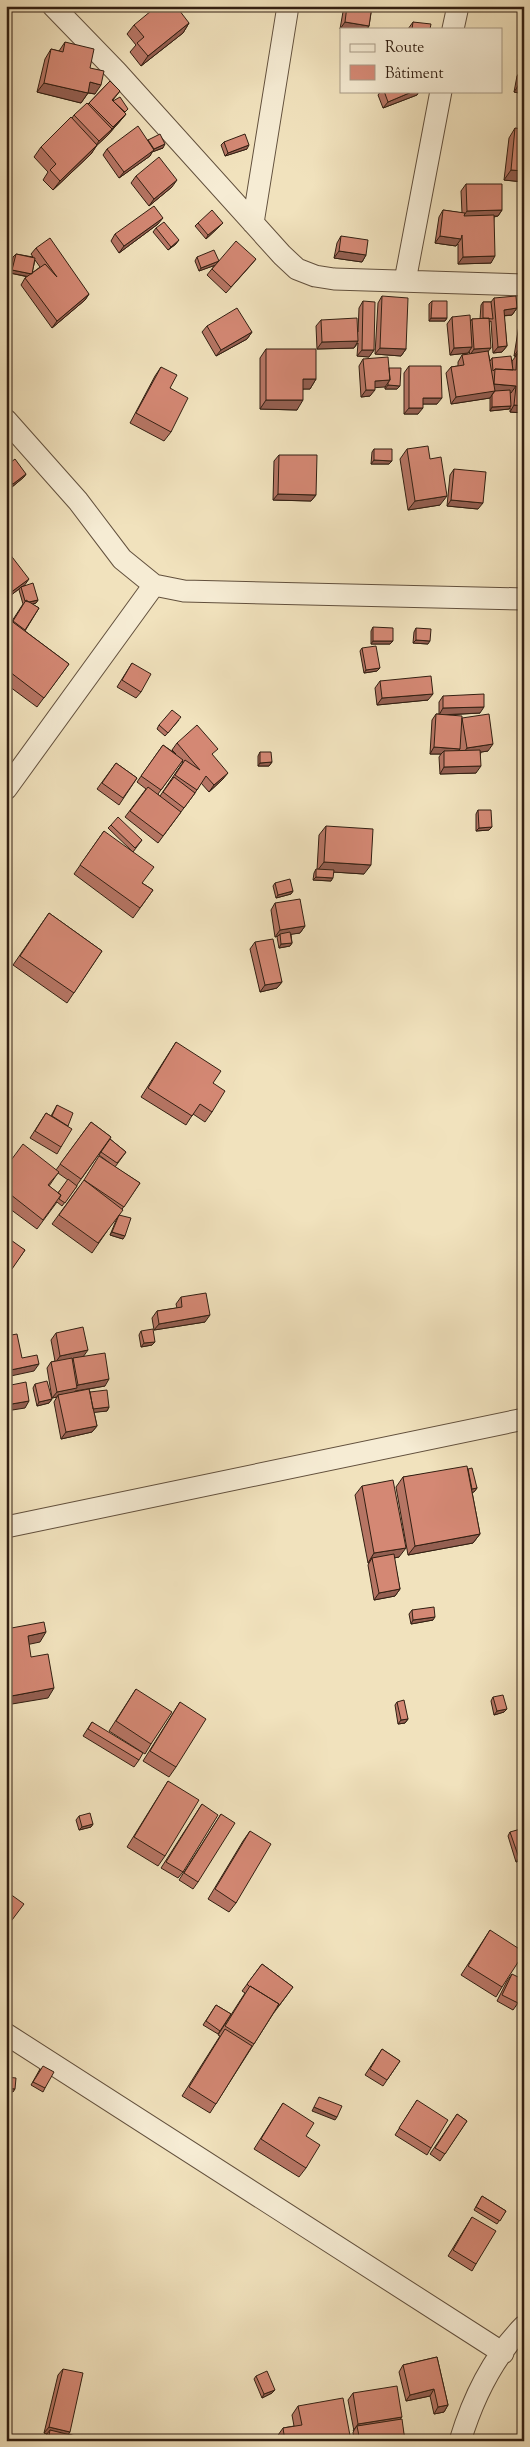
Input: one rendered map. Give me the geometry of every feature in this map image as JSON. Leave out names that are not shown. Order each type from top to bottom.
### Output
[{"type":"street","points":[[53,6],[116,71],[297,269],[315,276],[334,279],[524,285]]},
{"type":"street","points":[[453,28],[458,6]]},
{"type":"street","points":[[253,223],[286,7]]},
{"type":"street","points":[[405,281],[441,92]]},
{"type":"street","points":[[6,420],[78,501],[122,558],[154,585],[184,591],[524,599]]},
{"type":"street","points":[[6,789],[154,585]]},
{"type":"street","points":[[6,1527],[524,1419]]},
{"type":"street","points":[[6,2034],[503,2352]]},
{"type":"street","points":[[460,2441],[471,2406],[487,2373],[524,2326]]},
{"type":"building","points":[[157,6],[176,6],[189,23],[148,56],[137,43],[144,37],[134,25]]},
{"type":"building","points":[[347,6],[372,6],[369,26],[345,22]]},
{"type":"building","points":[[413,22],[431,24],[430,28],[412,28]]},
{"type":"building","points":[[65,42],[94,49],[90,68],[104,71],[101,85],[90,82],[88,93],[44,83],[51,49],[63,52]]},
{"type":"building","points":[[522,69],[524,70],[524,87],[518,86]]},
{"type":"building","points":[[110,81],[120,91],[112,100],[126,114],[113,127],[89,103]]},
{"type":"building","points":[[384,92],[412,92],[388,102]]},
{"type":"building","points":[[120,97],[128,109],[125,112],[113,101]]},
{"type":"building","points":[[87,103],[112,129],[99,141],[74,115]]},
{"type":"building","points":[[71,117],[97,145],[60,181],[50,170],[56,164],[41,147]]},
{"type":"building","points":[[138,126],[154,150],[124,172],[107,149]]},
{"type":"building","points":[[515,128],[524,129],[524,171],[511,170]]},
{"type":"building","points":[[160,134],[165,144],[154,149],[148,140]]},
{"type":"building","points":[[245,134],[249,145],[228,153],[224,142]]},
{"type":"building","points":[[159,157],[177,180],[154,199],[136,176]]},
{"type":"building","points":[[466,184],[502,184],[502,210],[467,211]]},
{"type":"building","points":[[154,206],[163,218],[124,246],[115,234]]},
{"type":"building","points":[[212,210],[223,223],[208,235],[198,223]]},
{"type":"building","points":[[443,210],[465,213],[464,216],[494,215],[495,256],[463,257],[462,235],[461,239],[440,236]]},
{"type":"building","points":[[164,222],[179,240],[171,247],[156,228]]},
{"type":"building","points":[[341,236],[368,240],[366,255],[339,251]]},
{"type":"building","points":[[50,238],[89,294],[57,321],[25,278],[45,264],[57,277],[36,248]]},
{"type":"building","points":[[236,241],[256,259],[231,287],[212,269]]},
{"type":"building","points":[[214,250],[219,261],[201,268],[197,257]]},
{"type":"building","points":[[16,254],[35,258],[32,274],[12,270]]},
{"type":"building","points":[[382,296],[408,298],[406,349],[380,348]]},
{"type":"building","points":[[516,296],[517,308],[504,310],[507,346],[498,347],[494,298]]},
{"type":"building","points":[[363,301],[375,302],[374,350],[362,350]]},
{"type":"building","points":[[432,301],[447,301],[447,318],[431,318]]},
{"type":"building","points":[[483,302],[491,302],[493,319],[483,318]]},
{"type":"building","points":[[237,308],[252,332],[221,350],[207,326]]},
{"type":"building","points":[[470,315],[472,347],[454,348],[452,317]]},
{"type":"building","points":[[357,318],[358,341],[322,342],[321,320]]},
{"type":"building","points":[[489,318],[491,348],[474,349],[472,319]]},
{"type":"building","points":[[524,319],[524,350],[519,349]]},
{"type":"building","points":[[266,349],[316,349],[316,379],[303,379],[303,400],[266,400]]},
{"type":"building","points":[[488,351],[495,391],[456,397],[451,367],[464,365],[462,355]]},
{"type":"building","points":[[517,354],[524,355],[524,406],[514,405],[516,386],[494,384],[495,369],[516,370]]},
{"type":"building","points":[[511,356],[513,370],[495,369],[493,371],[492,358]]},
{"type":"building","points":[[388,357],[390,380],[375,381],[375,390],[366,390],[363,359]]},
{"type":"building","points":[[409,366],[441,366],[442,398],[423,398],[423,408],[409,408]]},
{"type":"building","points":[[161,367],[177,375],[170,388],[188,398],[171,432],[136,413]]},
{"type":"building","points":[[389,368],[401,368],[400,386],[388,385],[390,380]]},
{"type":"building","points":[[510,390],[511,406],[492,407],[492,395],[495,391]]},
{"type":"building","points":[[428,446],[430,459],[441,457],[447,496],[415,501],[407,449]]},
{"type":"building","points":[[374,449],[392,449],[392,461],[374,460]]},
{"type":"building","points":[[279,455],[317,455],[316,495],[278,494]]},
{"type":"building","points":[[15,459],[26,474],[13,484],[6,476],[6,466]]},
{"type":"building","points":[[454,469],[486,472],[483,503],[451,500]]},
{"type":"building","points":[[6,479],[12,486],[6,490]]},
{"type":"building","points":[[6,532],[10,539],[6,541]]},
{"type":"building","points":[[6,549],[29,579],[10,593],[6,588]]},
{"type":"building","points":[[33,583],[38,600],[25,601],[21,587]]},
{"type":"building","points":[[26,600],[39,608],[25,630],[13,621]]},
{"type":"building","points":[[6,617],[69,664],[44,698],[6,669]]},
{"type":"building","points":[[373,627],[393,628],[393,641],[373,641]]},
{"type":"building","points":[[416,628],[431,629],[430,641],[416,640]]},
{"type":"building","points":[[376,646],[380,668],[366,670],[362,648]]},
{"type":"building","points":[[132,663],[151,674],[141,692],[122,680]]},
{"type":"building","points":[[431,676],[433,694],[382,698],[380,681]]},
{"type":"building","points":[[484,694],[484,707],[443,708],[443,696]]},
{"type":"building","points":[[172,710],[181,717],[168,733],[159,725]]},
{"type":"building","points":[[436,714],[462,716],[460,749],[434,747]]},
{"type":"building","points":[[489,714],[493,744],[467,748],[462,718]]},
{"type":"building","points":[[197,725],[218,749],[212,754],[228,773],[214,785],[206,776],[197,790],[175,775],[185,760],[200,770],[177,743]]},
{"type":"building","points":[[163,745],[183,760],[161,790],[141,776]]},
{"type":"building","points":[[480,750],[481,766],[444,767],[444,751]]},
{"type":"building","points":[[260,752],[271,752],[272,762],[260,763]]},
{"type":"building","points":[[116,763],[137,778],[123,798],[102,783]]},
{"type":"building","points":[[174,777],[195,793],[184,808],[163,792]]},
{"type":"building","points":[[148,787],[181,812],[163,836],[130,811]]},
{"type":"building","points":[[478,810],[491,810],[492,827],[479,828]]},
{"type":"building","points":[[118,817],[142,840],[135,848],[111,825]]},
{"type":"building","points":[[326,826],[373,829],[371,865],[324,862]]},
{"type":"building","points":[[104,831],[154,867],[142,883],[153,890],[140,908],[80,865]]},
{"type":"building","points":[[316,869],[334,870],[333,878],[316,877]]},
{"type":"building","points":[[290,879],[293,891],[278,895],[275,883]]},
{"type":"building","points":[[300,899],[305,926],[280,930],[275,903]]},
{"type":"building","points":[[49,913],[102,951],[74,993],[20,956]]},
{"type":"building","points":[[290,932],[292,943],[281,944],[280,934]]},
{"type":"building","points":[[273,939],[282,982],[265,985],[255,942]]},
{"type":"building","points":[[176,1042],[221,1071],[213,1083],[225,1091],[212,1112],[200,1104],[192,1116],[148,1088]]},
{"type":"building","points":[[57,1105],[73,1113],[68,1126],[52,1116]]},
{"type":"building","points":[[46,1113],[72,1129],[61,1147],[35,1131]]},
{"type":"building","points":[[91,1122],[111,1137],[81,1179],[60,1164]]},
{"type":"building","points":[[110,1139],[126,1152],[117,1163],[101,1152]]},
{"type":"building","points":[[23,1144],[59,1172],[48,1185],[61,1195],[43,1220],[6,1191],[6,1167]]},
{"type":"building","points":[[99,1156],[140,1183],[124,1207],[84,1180]]},
{"type":"building","points":[[68,1179],[77,1186],[65,1203],[59,1199],[61,1195],[58,1193]]},
{"type":"building","points":[[84,1180],[123,1210],[98,1243],[59,1215]]},
{"type":"building","points":[[119,1215],[131,1218],[125,1236],[112,1232]]},
{"type":"building","points":[[8,1238],[25,1250],[12,1269],[6,1264],[6,1240]]},
{"type":"building","points":[[206,1293],[210,1315],[159,1324],[157,1311],[182,1307],[181,1297]]},
{"type":"building","points":[[83,1327],[88,1350],[60,1356],[56,1333]]},
{"type":"building","points":[[153,1329],[155,1342],[144,1343],[141,1331]]},
{"type":"building","points":[[17,1334],[22,1358],[37,1355],[39,1364],[6,1371],[6,1336]]},
{"type":"building","points":[[105,1353],[109,1379],[78,1385],[73,1358]]},
{"type":"building","points":[[72,1358],[77,1388],[57,1392],[51,1362]]},
{"type":"building","points":[[47,1381],[52,1399],[39,1402],[35,1384]]},
{"type":"building","points":[[26,1382],[29,1401],[6,1405],[6,1386]]},
{"type":"building","points":[[89,1389],[97,1426],[66,1432],[58,1395]]},
{"type":"building","points":[[107,1390],[109,1407],[93,1409],[90,1392]]},
{"type":"building","points":[[467,1466],[480,1534],[415,1546],[403,1477]]},
{"type":"building","points":[[472,1468],[477,1488],[472,1489],[468,1469]]},
{"type":"building","points":[[393,1480],[406,1548],[374,1553],[362,1486]]},
{"type":"building","points":[[394,1554],[400,1589],[379,1593],[372,1558]]},
{"type":"building","points":[[434,1607],[435,1617],[413,1620],[412,1610]]},
{"type":"building","points":[[44,1622],[46,1632],[28,1636],[31,1657],[48,1654],[54,1688],[6,1697],[6,1629]]},
{"type":"building","points":[[136,1689],[172,1712],[151,1744],[116,1721]]},
{"type":"building","points":[[503,1695],[507,1709],[497,1711],[493,1697]]},
{"type":"building","points":[[404,1700],[408,1719],[401,1720],[397,1702]]},
{"type":"building","points":[[180,1702],[206,1719],[176,1767],[150,1751]]},
{"type":"building","points":[[92,1722],[143,1753],[139,1760],[88,1729]]},
{"type":"building","points":[[168,1781],[199,1800],[165,1856],[134,1837]]},
{"type":"building","points":[[202,1804],[218,1815],[183,1872],[166,1862]]},
{"type":"building","points":[[90,1813],[93,1824],[82,1827],[79,1816]]},
{"type":"building","points":[[221,1814],[235,1823],[198,1882],[184,1873]]},
{"type":"building","points":[[524,1828],[524,1857],[519,1858],[510,1832]]},
{"type":"building","points":[[250,1831],[271,1844],[236,1903],[215,1889]]},
{"type":"building","points":[[6,1891],[24,1904],[6,1928]]},
{"type":"building","points":[[490,1930],[524,1952],[502,1987],[468,1966]]},
{"type":"building","points":[[262,1964],[293,1987],[278,2007],[279,2004],[247,1984]]},
{"type":"building","points":[[512,1974],[524,1980],[524,1991],[518,2003],[502,1995]]},
{"type":"building","points":[[250,1986],[279,2004],[254,2044],[225,2026]]},
{"type":"building","points":[[216,2005],[231,2014],[220,2031],[206,2021]]},
{"type":"building","points":[[225,2029],[252,2046],[216,2104],[189,2087]]},
{"type":"building","points":[[382,2049],[400,2061],[387,2080],[370,2069]]},
{"type":"building","points":[[43,2066],[54,2072],[45,2088],[33,2082]]},
{"type":"building","points":[[6,2077],[16,2078],[15,2089],[6,2088]]},
{"type":"building","points":[[319,2097],[342,2106],[337,2117],[314,2107]]},
{"type":"building","points":[[417,2100],[448,2120],[431,2148],[399,2128]]},
{"type":"building","points":[[283,2103],[314,2123],[306,2136],[320,2145],[306,2168],[261,2139]]},
{"type":"building","points":[[457,2114],[467,2121],[445,2154],[435,2148]]},
{"type":"building","points":[[482,2196],[506,2211],[500,2221],[476,2207]]},
{"type":"building","points":[[472,2217],[496,2231],[476,2264],[453,2250]]},
{"type":"building","points":[[437,2357],[448,2405],[438,2407],[434,2389],[410,2395],[403,2365]]},
{"type":"building","points":[[63,2369],[83,2373],[70,2432],[49,2427]]},
{"type":"building","points":[[267,2371],[275,2390],[264,2394],[256,2376]]},
{"type":"building","points":[[397,2386],[402,2417],[358,2424],[353,2393]]},
{"type":"building","points":[[343,2398],[351,2441],[285,2441],[283,2428],[302,2425],[298,2406]]},
{"type":"building","points":[[402,2419],[405,2441],[360,2441],[357,2426]]},
{"type":"building","points":[[50,2430],[95,2441],[48,2441]]}]
